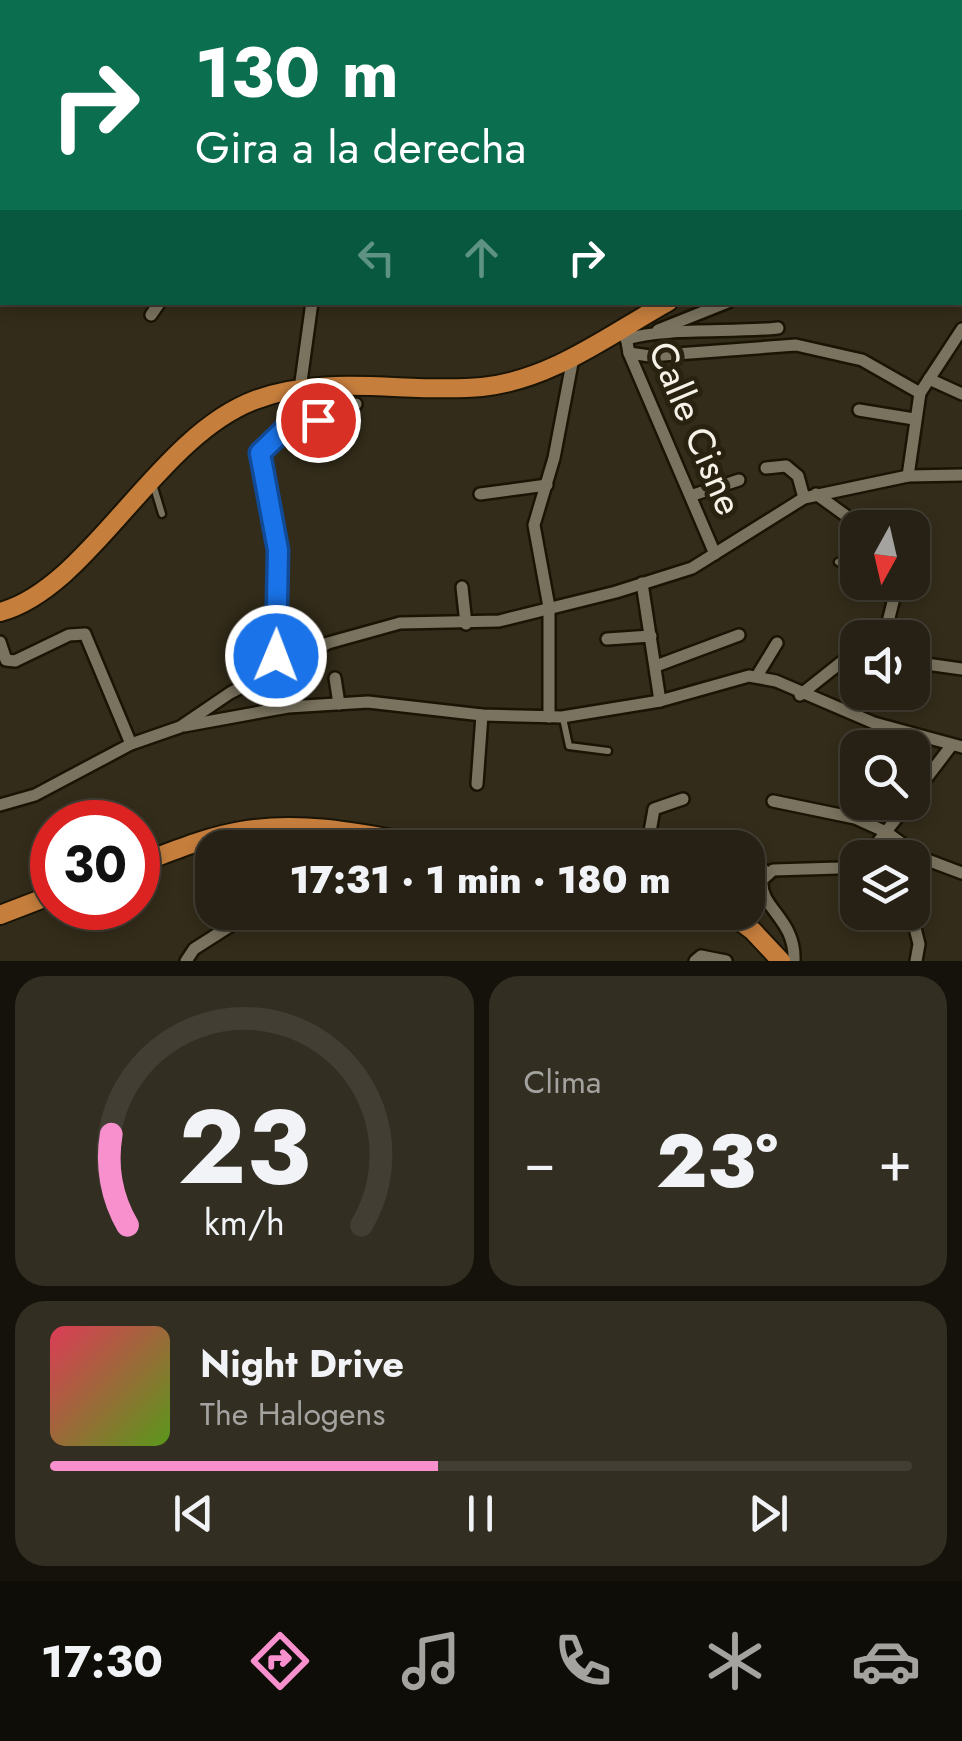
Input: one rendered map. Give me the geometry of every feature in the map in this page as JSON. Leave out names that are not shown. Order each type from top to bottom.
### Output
[{"type":"main road","points":[[0,612],[51,583],[150,478],[233,411],[256,399],[300,389],[484,387],[534,376],[625,332],[664,305]]},
{"type":"main road","points":[[259,830],[284,826],[344,830]]},
{"type":"main road","points":[[160,856],[195,843]]},
{"type":"main road","points":[[0,914],[30,902]]},
{"type":"main road","points":[[753,930],[781,961]]},
{"type":"street","points":[[151,314],[158,305]]},
{"type":"street","points":[[300,389],[312,305]]},
{"type":"street","points":[[644,334],[720,305]]},
{"type":"street","points":[[625,332],[723,334],[778,328]]},
{"type":"street","points":[[908,476],[920,393],[962,329]]},
{"type":"street","name":"Calle Cisne","points":[[625,332],[629,353],[715,554]]},
{"type":"street","points":[[629,353],[650,356],[796,345],[862,360],[920,393]]},
{"type":"street","points":[[556,717],[549,607],[534,525],[547,485],[573,358]]},
{"type":"street","points":[[929,379],[962,394]]},
{"type":"street","points":[[274,668],[278,550],[260,453],[287,427],[318,420],[356,404]]},
{"type":"street","points":[[859,410],[914,419]]},
{"type":"street","points":[[766,468],[786,466],[798,476],[810,496],[840,514]]},
{"type":"street","points":[[180,727],[274,668],[328,643],[400,623],[499,621],[692,568],[810,496],[908,476],[962,475]]},
{"type":"street","points":[[693,495],[739,480]]},
{"type":"street","points":[[480,494],[547,485]]},
{"type":"street","points":[[642,582],[660,701]]},
{"type":"street","points":[[462,587],[466,624]]},
{"type":"street","points":[[888,620],[893,602]]},
{"type":"street","points":[[0,642],[6,660],[15,661],[69,634],[84,634],[131,744]]},
{"type":"street","points":[[656,666],[740,635]]},
{"type":"street","points":[[607,639],[651,636]]},
{"type":"street","points":[[757,676],[776,643]]},
{"type":"street","points":[[930,665],[962,669]]},
{"type":"street","points":[[800,695],[840,668]]},
{"type":"street","points":[[0,806],[44,790],[131,744],[180,727],[274,709],[400,704],[482,715],[556,717],[660,701],[757,676],[800,695],[956,746],[930,777]]},
{"type":"street","points":[[335,678],[339,704]]},
{"type":"street","points":[[476,784],[482,715]]},
{"type":"street","points":[[650,830],[654,809],[682,799]]},
{"type":"street","points":[[773,801],[855,818],[886,832],[922,858],[962,873]]},
{"type":"street","points":[[883,840],[895,820]]},
{"type":"street","points":[[765,870],[840,868]]},
{"type":"street","points":[[768,872],[761,889],[792,934],[794,961]]},
{"type":"street","points":[[186,961],[204,941],[222,930]]},
{"type":"street","points":[[916,930],[919,944],[916,961]]},
{"type":"street","points":[[696,961],[701,956],[726,961]]},
{"type":"lane","points":[[318,420],[352,436]]},
{"type":"lane","points":[[150,478],[162,514]]},
{"type":"lane","points":[[556,717],[569,746],[608,751]]},
{"type":"route","points":[[276,656],[278,550],[260,453],[287,427],[318,420]]}]
